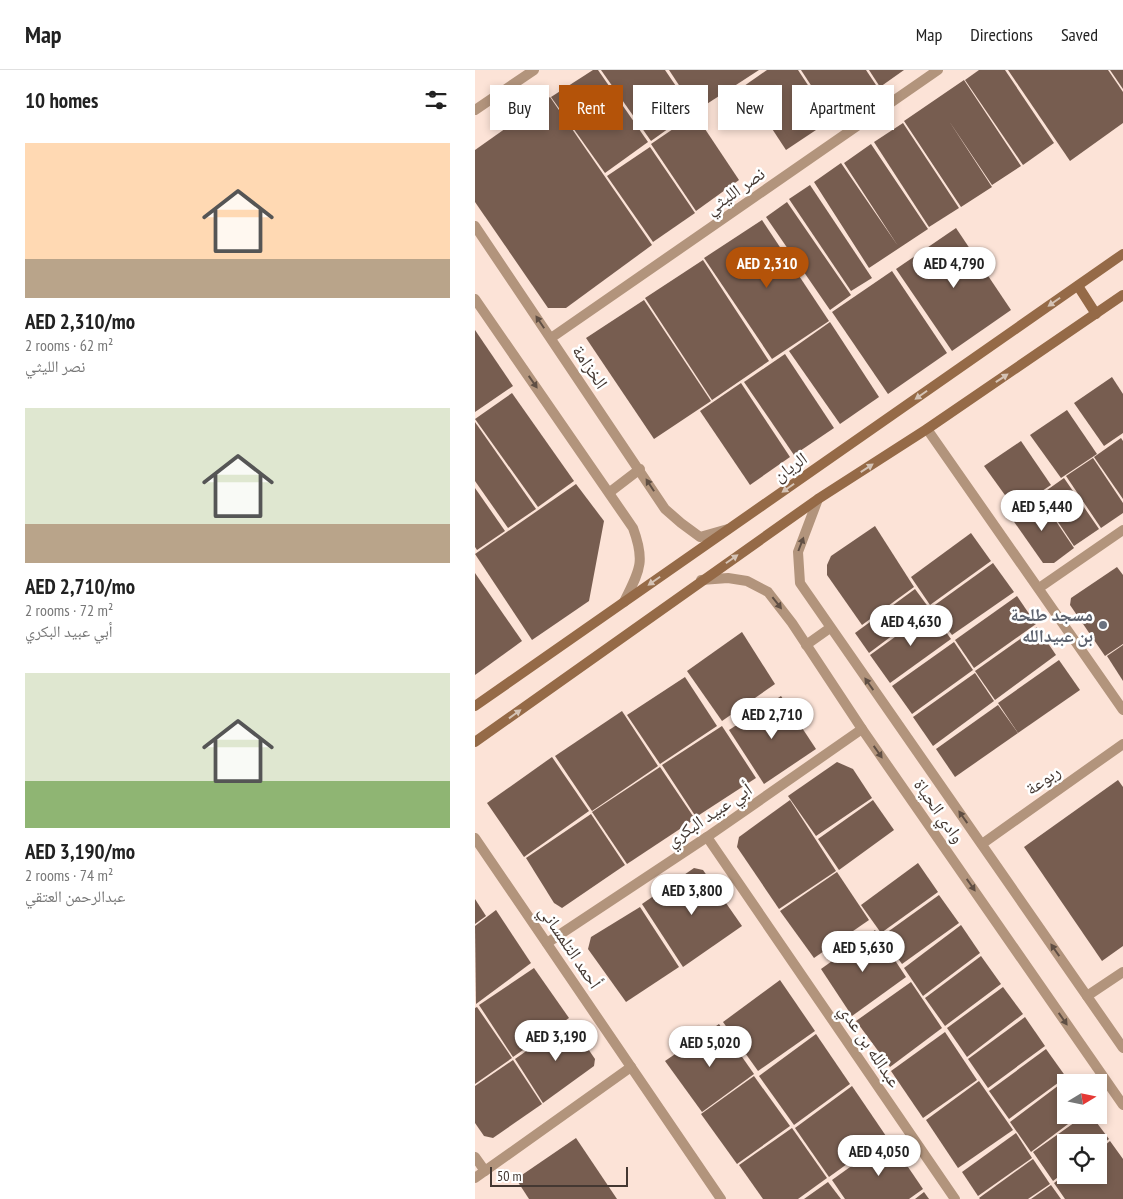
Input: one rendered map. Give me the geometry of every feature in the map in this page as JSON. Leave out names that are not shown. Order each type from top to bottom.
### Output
[{"type":"street","points":[[475,110],[534,70]]},
{"type":"street","name":"نصر الليثي","points":[[551,338],[939,70]]},
{"type":"street","name":"الخزامة","points":[[475,226],[640,469],[665,509],[701,537],[729,529]]},
{"type":"street","name":"الريان","points":[[475,706],[1123,254]]},
{"type":"street","points":[[1078,286],[1096,314]]},
{"type":"street","points":[[475,742],[701,580],[818,499],[927,429],[1123,295]]},
{"type":"street","points":[[475,299],[633,528],[641,549],[639,570],[624,602]]},
{"type":"street","points":[[927,429],[1123,710]]},
{"type":"street","points":[[609,492],[640,469]]},
{"type":"street","name":"وادي الحياة","points":[[818,499],[798,552],[800,583],[1123,1048]]},
{"type":"street","points":[[1039,588],[1123,530]]},
{"type":"street","name":"وادي الحياة","points":[[701,580],[728,578],[747,581],[768,592],[1123,1105]]},
{"type":"street","points":[[806,645],[830,628]]},
{"type":"street","name":"أبي عبيد البكري","points":[[547,943],[862,729]]},
{"type":"street","name":"ربوعة","points":[[982,844],[1123,744]]},
{"type":"street","name":"عبدالله بن عدي","points":[[707,836],[955,1199]]},
{"type":"street","name":"أحمد التلمساني","points":[[475,838],[721,1199]]},
{"type":"street","points":[[1087,996],[1123,972]]},
{"type":"street","points":[[475,1178],[631,1067]]},
{"type":"street","points":[[475,1157],[485,1171]]},
{"type":"building","points":[[593,70],[598,70],[608,85],[570,85]]},
{"type":"building","points":[[601,70],[665,70],[675,85],[633,85],[633,115],[623,101],[623,85],[612,85]]},
{"type":"building","points":[[669,70],[759,70],[736,85],[718,85],[718,97],[708,103],[708,85],[679,85]]},
{"type":"building","points":[[767,70],[798,70],[808,85],[792,85],[792,130],[816,130],[786,150],[773,130],[782,130],[782,85],[745,85]]},
{"type":"building","points":[[801,70],[866,70],[876,85],[811,85]]},
{"type":"building","points":[[869,70],[904,70],[883,85],[879,85]]},
{"type":"building","points":[[979,70],[1005,70],[1054,143],[1023,165],[965,80]]},
{"type":"building","points":[[1008,70],[1108,70],[1123,92],[1123,123],[1070,161]]},
{"type":"building","points":[[1110,70],[1123,70],[1123,89]]},
{"type":"building","points":[[964,80],[1021,166],[992,185],[949,121],[992,187],[961,207],[904,121]]},
{"type":"building","points":[[559,92],[559,108],[551,97]]},
{"type":"building","points":[[549,98],[559,110],[559,130],[573,130],[652,245],[566,308],[548,308],[475,202],[475,150],[503,130],[549,130]]},
{"type":"building","points":[[623,106],[633,120],[633,130],[640,130],[648,142],[605,173],[574,130],[623,130]]},
{"type":"building","points":[[903,123],[959,208],[929,227],[874,142]]},
{"type":"building","points":[[643,130],[666,130],[651,141]]},
{"type":"building","points":[[672,130],[706,130],[739,180],[696,211],[651,144]]},
{"type":"building","points":[[871,144],[928,229],[869,268],[814,182],[841,163],[898,246],[844,163]]},
{"type":"building","points":[[650,147],[695,213],[653,242],[607,176]]},
{"type":"building","points":[[810,185],[872,278],[851,291],[789,199]]},
{"type":"building","points":[[787,202],[851,295],[830,310],[766,217]]},
{"type":"building","points":[[762,220],[829,321],[772,359],[704,258]]},
{"type":"building","points":[[956,228],[1011,310],[952,351],[896,269]]},
{"type":"building","points":[[703,260],[769,361],[712,400],[645,298]]},
{"type":"building","points":[[892,271],[947,353],[888,394],[832,312]]},
{"type":"building","points":[[644,300],[711,401],[654,439],[586,338]]},
{"type":"building","points":[[830,322],[879,397],[840,424],[789,351]]},
{"type":"building","points":[[475,330],[513,386],[475,412]]},
{"type":"building","points":[[785,354],[834,428],[794,455],[744,382]]},
{"type":"building","points":[[1112,377],[1123,394],[1123,433],[1104,446],[1074,403]]},
{"type":"building","points":[[741,383],[790,457],[750,485],[700,411]]},
{"type":"building","points":[[512,393],[574,481],[538,507],[475,419]]},
{"type":"building","points":[[1067,410],[1097,454],[1061,478],[1030,435]]},
{"type":"building","points":[[475,422],[536,509],[508,528],[475,481]]},
{"type":"building","points":[[1121,438],[1123,441],[1123,499],[1094,457]]},
{"type":"building","points":[[1021,441],[1051,485],[1015,509],[984,466]]},
{"type":"building","points":[[1093,458],[1123,503],[1123,513],[1101,528],[1066,476]]},
{"type":"building","points":[[1064,478],[1099,529],[1074,546],[1040,495]]},
{"type":"building","points":[[576,484],[604,521],[589,601],[532,640],[475,554]]},
{"type":"building","points":[[475,488],[505,531],[477,550],[475,547]]},
{"type":"building","points":[[1039,496],[1074,548],[1054,563],[1043,563],[1010,516]]},
{"type":"building","points":[[875,526],[914,587],[862,625],[827,575],[827,565],[831,556]]},
{"type":"building","points":[[971,533],[991,561],[930,605],[911,577]]},
{"type":"building","points":[[993,563],[1014,592],[952,635],[932,607]]},
{"type":"building","name":"مسجد طلحة بن عبيدالله","points":[[1117,567],[1123,575],[1123,644],[1105,656],[1070,605],[1071,598]]},
{"type":"building","points":[[475,573],[522,641],[475,675]]},
{"type":"building","points":[[915,589],[929,608],[869,653],[855,633]]},
{"type":"building","points":[[1017,596],[1036,624],[974,668],[955,640]]},
{"type":"building","points":[[931,611],[951,639],[890,683],[870,655]]},
{"type":"building","points":[[1037,627],[1056,655],[995,700],[975,671]]},
{"type":"building","points":[[742,632],[775,684],[722,721],[687,671]]},
{"type":"building","points":[[954,642],[973,670],[912,714],[892,686]]},
{"type":"building","points":[[1123,645],[1123,681],[1107,656]]},
{"type":"building","points":[[1059,660],[1080,690],[1018,733],[998,703]]},
{"type":"building","points":[[975,673],[994,701],[933,746],[913,717]]},
{"type":"building","points":[[685,677],[717,726],[660,764],[627,715]]},
{"type":"building","points":[[781,696],[816,749],[764,784],[729,730]]},
{"type":"building","points":[[998,705],[1018,733],[955,777],[936,749]]},
{"type":"building","points":[[622,711],[658,766],[592,811],[555,756]]},
{"type":"building","points":[[722,726],[756,778],[696,817],[662,765]]},
{"type":"building","points":[[552,757],[589,811],[524,857],[487,803]]},
{"type":"building","points":[[837,762],[853,769],[872,798],[816,836],[788,796]]},
{"type":"building","points":[[660,767],[695,819],[627,864],[592,812]]},
{"type":"building","points":[[1118,780],[1123,787],[1123,946],[1102,961],[1024,847]]},
{"type":"building","points":[[790,800],[836,871],[779,909],[737,847],[739,837]]},
{"type":"building","points":[[873,800],[894,830],[839,870],[818,839]]},
{"type":"building","points":[[591,814],[625,865],[562,908],[554,903],[526,858]]},
{"type":"building","points":[[918,863],[938,892],[881,933],[861,905]]},
{"type":"building","points":[[694,868],[703,870],[742,926],[683,967],[642,904]]},
{"type":"building","points":[[837,872],[869,920],[814,958],[780,911]]},
{"type":"building","points":[[939,895],[959,923],[902,964],[882,936]]},
{"type":"building","points":[[475,899],[486,916],[475,924]]},
{"type":"building","points":[[640,907],[679,967],[626,1002],[588,949],[591,937]]},
{"type":"building","points":[[496,910],[531,963],[476,1004],[475,926]]},
{"type":"building","points":[[961,925],[980,953],[923,996],[904,968]]},
{"type":"building","points":[[875,930],[906,977],[852,1016],[821,969]]},
{"type":"building","points":[[981,956],[1001,984],[945,1026],[925,998]]},
{"type":"building","points":[[534,968],[569,1018],[513,1057],[479,1005]]},
{"type":"building","points":[[780,980],[815,1031],[758,1071],[723,1022]]},
{"type":"building","points":[[911,982],[942,1028],[890,1067],[856,1021]]},
{"type":"building","points":[[1003,987],[1023,1014],[967,1057],[947,1028]]},
{"type":"building","points":[[477,1007],[512,1058],[475,1084],[475,1008]]},
{"type":"building","points":[[1025,1017],[1045,1046],[988,1088],[968,1059]]},
{"type":"building","points":[[569,1021],[595,1059],[594,1066],[543,1103],[515,1059]]},
{"type":"building","points":[[719,1024],[754,1074],[702,1112],[665,1061]]},
{"type":"building","points":[[945,1032],[977,1080],[923,1118],[891,1071]]},
{"type":"building","points":[[816,1034],[850,1084],[794,1125],[759,1076]]},
{"type":"building","points":[[1046,1049],[1064,1074],[1057,1074],[1057,1084],[1009,1119],[989,1091]]},
{"type":"building","points":[[513,1060],[542,1104],[493,1138],[484,1136],[475,1123],[475,1086]]},
{"type":"building","points":[[754,1076],[790,1126],[737,1164],[701,1114]]},
{"type":"building","points":[[979,1081],[1013,1130],[958,1168],[926,1120]]},
{"type":"building","points":[[852,1086],[886,1136],[829,1177],[795,1128]]},
{"type":"building","points":[[1057,1087],[1057,1124],[1068,1124],[1031,1152],[1010,1122]]},
{"type":"building","points":[[1072,1124],[1098,1124],[1105,1134],[1058,1134]]},
{"type":"building","points":[[792,1128],[827,1178],[798,1199],[763,1199],[739,1165]]},
{"type":"building","points":[[1016,1133],[1032,1158],[978,1196],[962,1172]]},
{"type":"building","points":[[1057,1135],[1057,1178],[1053,1181],[1033,1152]]},
{"type":"building","points":[[576,1138],[617,1199],[529,1199],[516,1179]]},
{"type":"building","points":[[889,1139],[923,1189],[909,1199],[845,1199],[832,1180]]},
{"type":"building","points":[[1110,1141],[1123,1159],[1123,1199],[1065,1199],[1054,1183],[1057,1181],[1057,1184],[1107,1184],[1107,1143]]},
{"type":"building","points":[[1033,1159],[1050,1184],[1028,1199],[979,1198]]},
{"type":"building","points":[[828,1182],[841,1199],[804,1199]]},
{"type":"building","points":[[1051,1185],[1061,1199],[1031,1199]]},
{"type":"building","points":[[924,1192],[929,1199],[915,1199]]},
{"type":"place","name":"مسجد طلحة بن عبيدالله","points":[[1103,625]]}]
